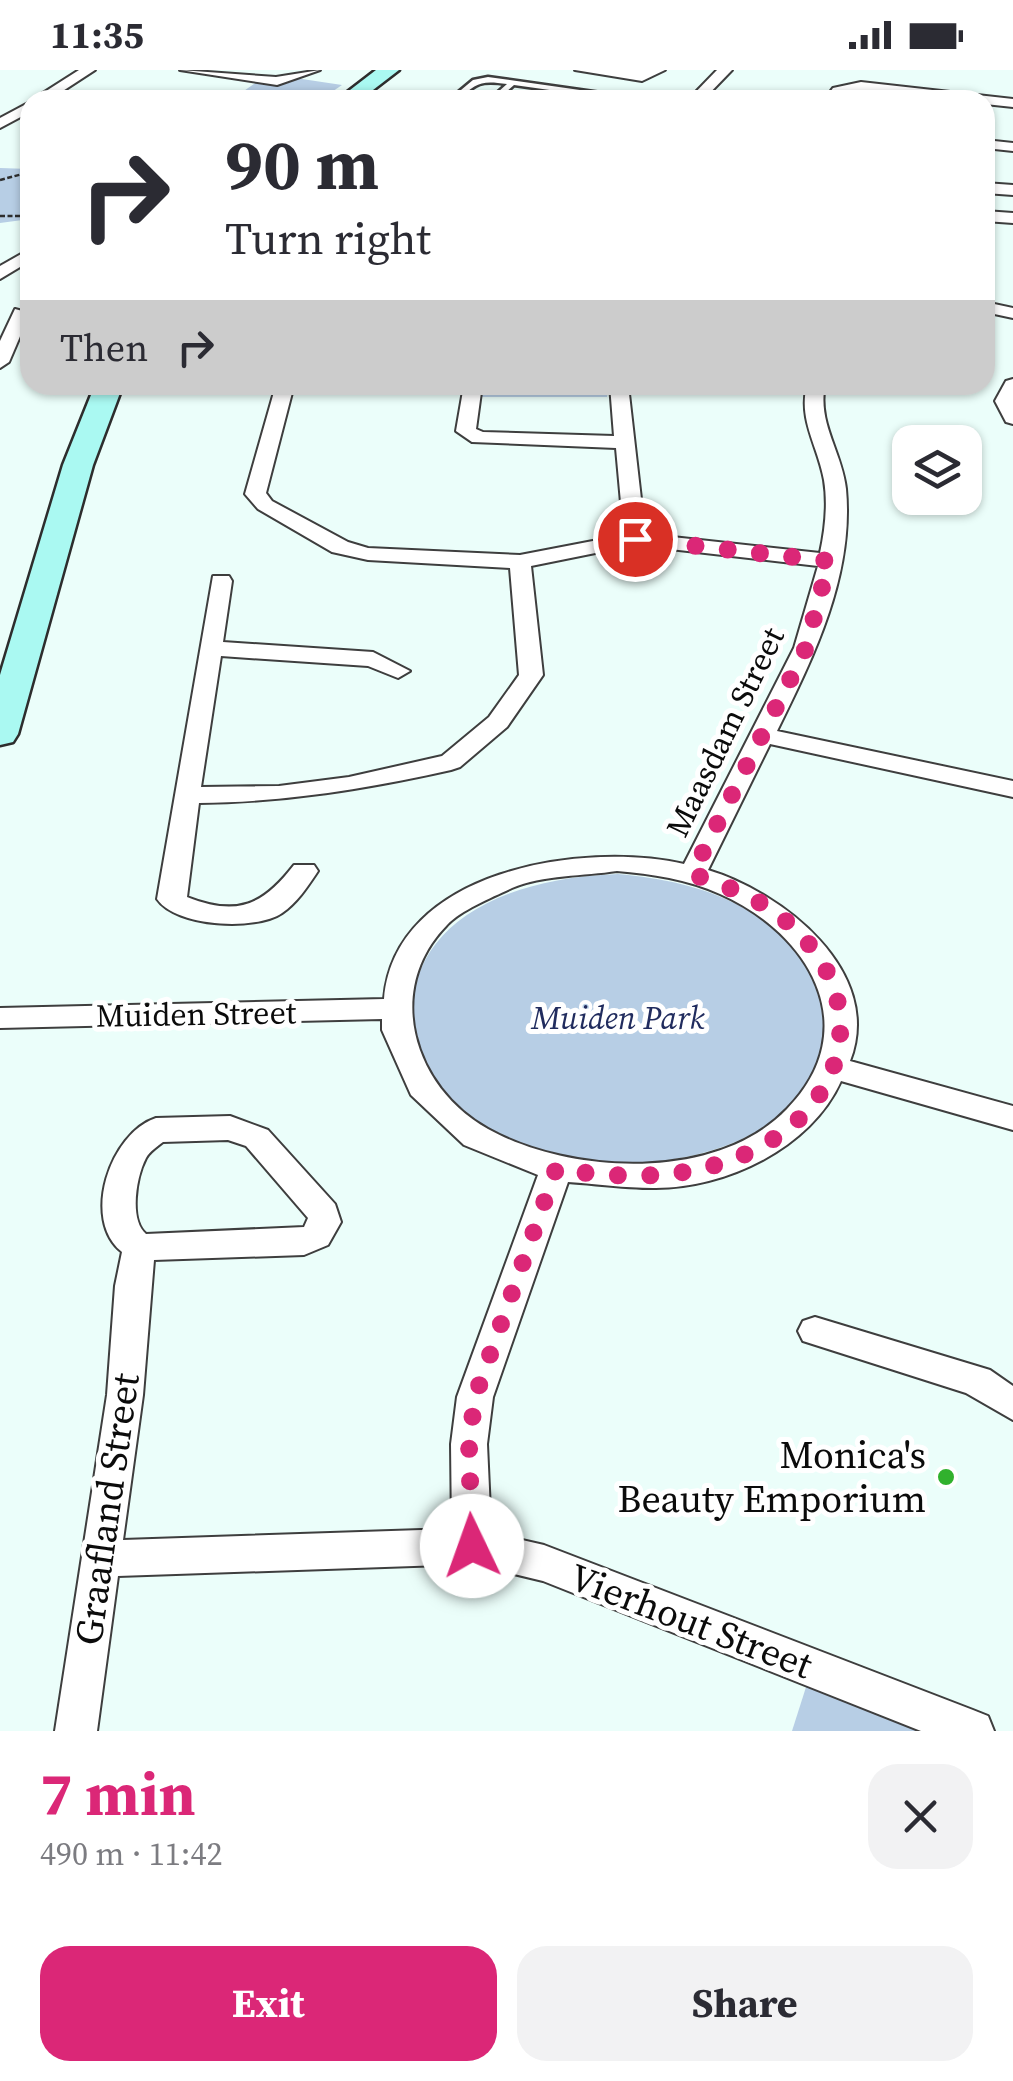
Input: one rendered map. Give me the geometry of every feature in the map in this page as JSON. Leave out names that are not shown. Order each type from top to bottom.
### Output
[{"type":"street","points":[[55,90],[88,70]]},
{"type":"street","points":[[187,70],[277,81],[313,70]]},
{"type":"street","points":[[362,90],[389,70]]},
{"type":"street","points":[[582,70],[642,78],[658,70]]},
{"type":"street","points":[[705,90],[726,70]]},
{"type":"street","points":[[838,90],[861,86],[897,90]]},
{"type":"street","points":[[2,352],[20,316]]},
{"type":"street","points":[[1013,385],[1006,401],[1013,418]]},
{"type":"street","points":[[0,734],[78,465],[105,395]]},
{"type":"street","points":[[282,395],[255,494],[264,506],[357,552],[520,562],[635,539],[829,561]]},
{"type":"street","points":[[472,395],[466,431],[479,438],[624,442]]},
{"type":"street","points":[[621,395],[635,539]]},
{"type":"street","name":"Maasdam Street","points":[[692,874],[806,648],[829,561],[834,484],[812,407],[814,395]]},
{"type":"street","points":[[185,795],[279,794],[350,785],[451,762],[498,722],[531,675],[520,562]]},
{"type":"street","points":[[221,581],[171,899],[178,907],[256,914],[282,899],[304,871]]},
{"type":"street","points":[[212,648],[373,658],[398,671]]},
{"type":"street","points":[[763,735],[1013,788]]},
{"type":"street","points":[[580,863],[655,866],[692,874],[740,892],[768,909],[814,950],[836,987],[843,1028],[836,1068],[817,1100],[789,1128],[752,1151],[722,1162],[658,1176],[605,1176],[556,1169],[498,1150],[452,1122],[418,1087],[398,1048],[392,1010],[396,981],[425,930],[477,892],[543,868],[580,863]]},
{"type":"street","name":"Muiden Street","points":[[0,1018],[392,1010]]},
{"type":"street","points":[[836,1068],[1013,1118]]},
{"type":"street","points":[[230,1128],[257,1138],[323,1214],[325,1222],[316,1236],[304,1242],[140,1247],[124,1234],[118,1215],[131,1152],[156,1130],[230,1128]]},
{"type":"street","points":[[472,1546],[469,1444],[475,1397],[556,1169]]},
{"type":"street","name":"Graafland Street","points":[[76,1731],[126,1394],[132,1286],[140,1247]]},
{"type":"street","points":[[815,1331],[977,1381],[1013,1405]]},
{"type":"street","name":"Vierhout Street","points":[[101,1558],[472,1546],[544,1564],[973,1731]]},
{"type":"lane","points":[[465,90],[476,81],[513,82],[558,90]]},
{"type":"lane","points":[[504,90],[513,82]]},
{"type":"green space","points":[[302,79],[342,85],[335,90],[245,90],[258,81]]},
{"type":"green space","points":[[0,168],[20,169],[20,220],[0,223]]},
{"type":"green space","points":[[478,395],[607,395],[607,397]]},
{"type":"green space","name":"Muiden Park","points":[[618,874],[681,884],[742,907],[771,926],[794,949],[811,975],[821,1003],[823,1032],[818,1061],[803,1089],[778,1116],[748,1136],[697,1155],[644,1163],[556,1157],[486,1128],[439,1083],[415,1030],[418,976],[452,927],[517,891]]},
{"type":"green space","points":[[807,1684],[927,1731],[792,1731]]},
{"type":"place","name":"Monica's Beauty Emporium","points":[[946,1477]]},
{"type":"route","points":[[472,1546],[468,1475],[475,1397],[497,1326],[556,1169],[605,1176],[658,1176],[707,1167],[752,1151],[789,1128],[817,1100],[836,1068],[843,1028],[836,987],[814,950],[782,918],[761,904],[692,874],[806,648],[829,561],[635,539]]}]
